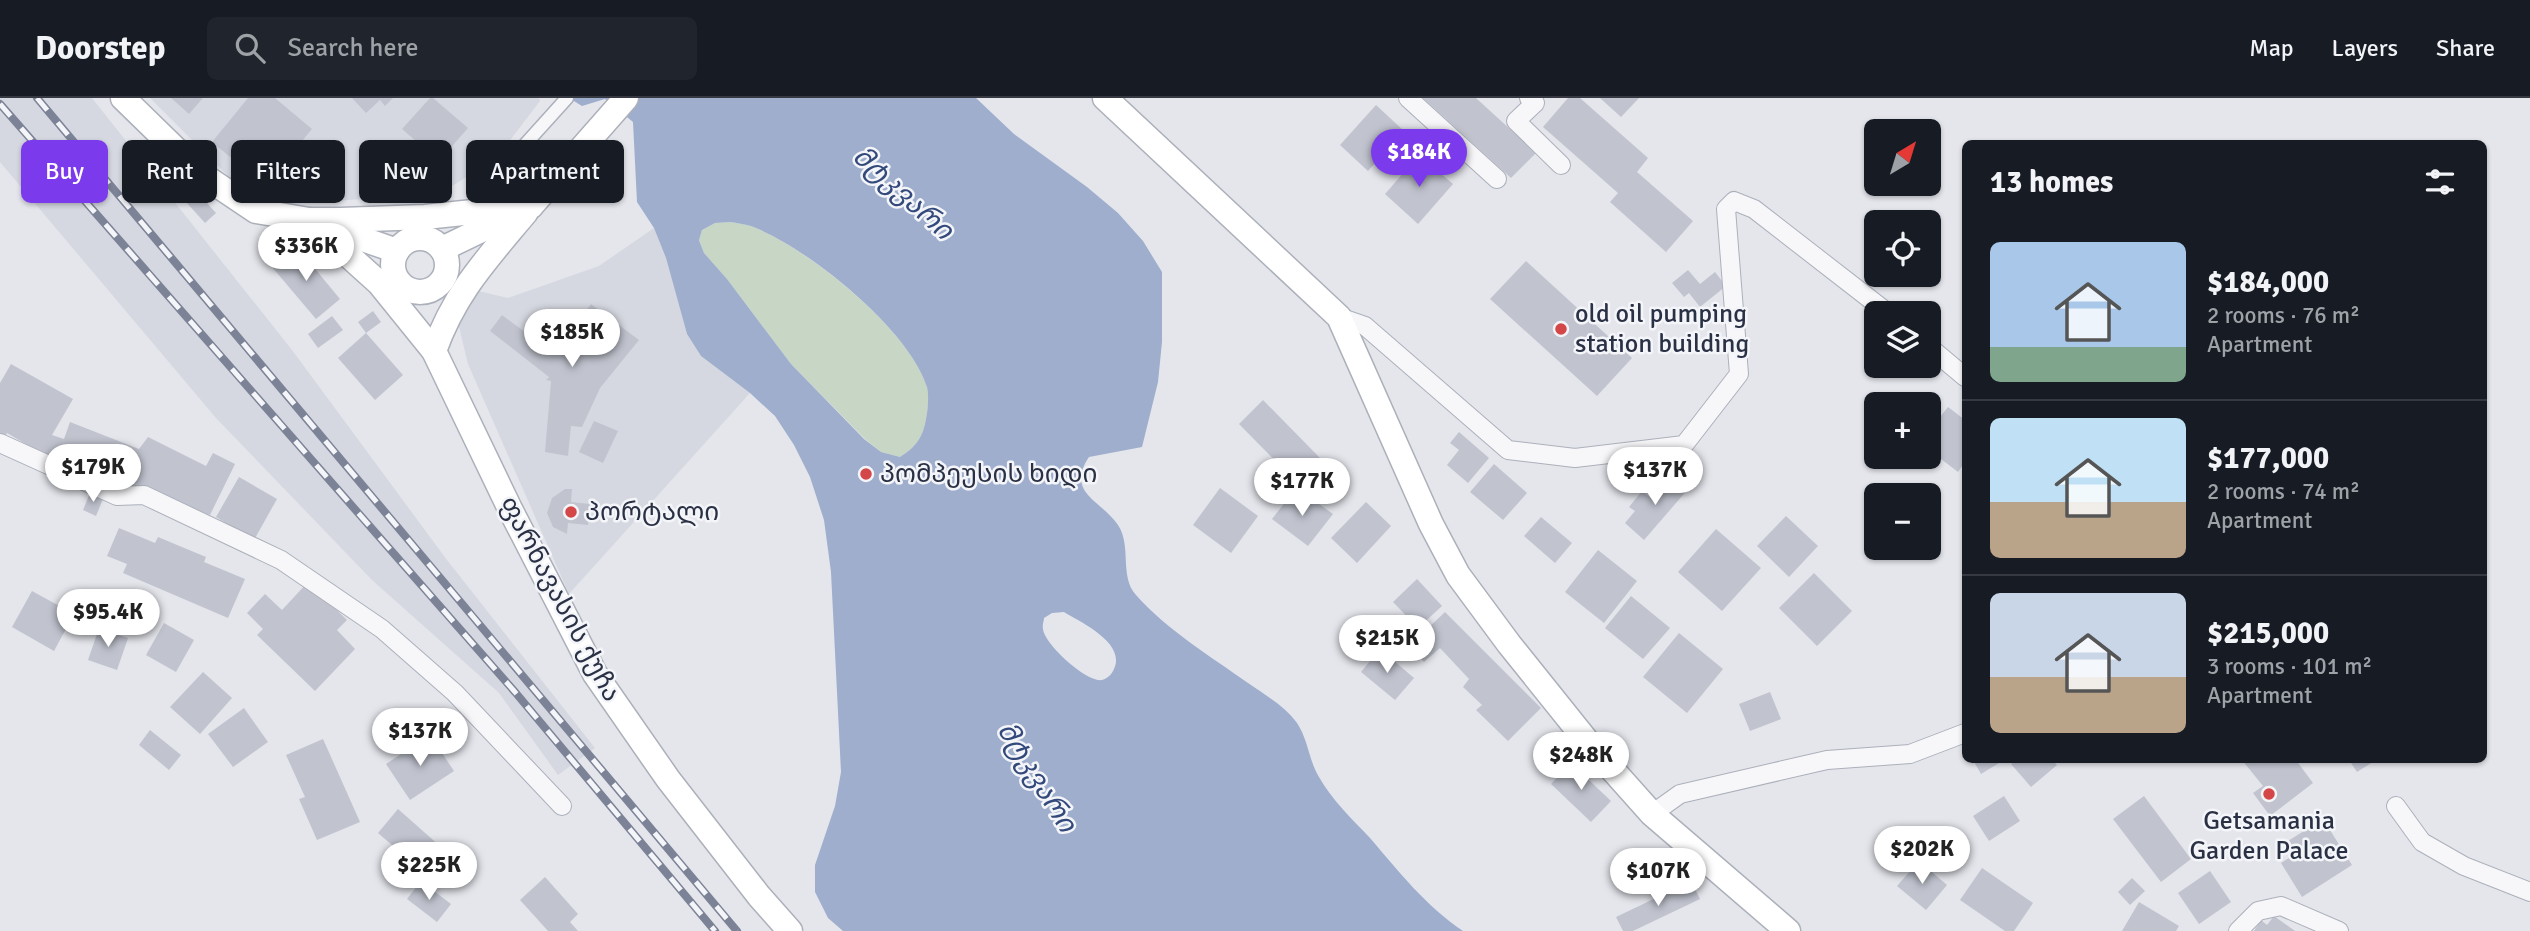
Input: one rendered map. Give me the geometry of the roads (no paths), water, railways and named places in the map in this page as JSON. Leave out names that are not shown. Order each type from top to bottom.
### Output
[{"type":"main road","points":[[123,98],[201,174],[256,211],[309,220],[397,251]]},
{"type":"main road","points":[[589,140],[626,98]]},
{"type":"main road","points":[[1105,98],[1339,317],[1431,524],[1458,575],[1586,740],[1652,814],[1780,925]]},
{"type":"main road","points":[[309,220],[413,218],[507,203]]},
{"type":"main road","points":[[442,249],[529,203]]},
{"type":"main road","points":[[434,351],[457,297],[534,203]]},
{"type":"main road","points":[[309,220],[379,283],[434,351]]},
{"type":"main road","points":[[419,238],[428,239],[442,249],[447,265],[446,273],[438,286],[431,290],[414,292],[400,283],[393,267],[397,251],[402,244],[419,238]]},
{"type":"main road","points":[[431,290],[434,351]]},
{"type":"main road","name":"ფარნავასის ქუჩა","points":[[434,351],[510,509],[595,674],[667,779],[790,931]]},
{"type":"street","points":[[528,140],[567,98]]},
{"type":"street","points":[[1408,98],[1497,179]]},
{"type":"street","points":[[1529,98],[1535,103],[1516,121],[1561,165]]},
{"type":"street","points":[[1339,317],[1365,326],[1508,450],[1575,458],[1684,445],[1739,374],[1726,209],[1734,201],[1754,209],[1873,301]]},
{"type":"street","points":[[1941,357],[1962,374]]},
{"type":"street","points":[[0,443],[117,496],[144,495],[281,560],[382,629],[456,693],[562,806]]},
{"type":"street","points":[[1652,814],[1679,794],[1828,760],[1910,754],[1962,734]]},
{"type":"street","points":[[2396,806],[2422,842],[2464,866],[2530,892]]},
{"type":"street","points":[[2238,931],[2258,911],[2281,906],[2339,931]]},
{"type":"water","name":"მტკვარი","points":[[569,98],[976,98],[1014,134],[1118,213],[1143,241],[1162,272],[1162,342],[1158,382],[1142,447],[1089,457],[1081,479],[1083,488],[1111,516],[1122,533],[1128,579],[1136,595],[1175,631],[1287,711],[1304,736],[1316,771],[1336,801],[1414,888],[1437,911],[1463,931],[843,931],[828,918],[815,892],[815,865],[835,806],[841,772],[831,572],[824,520],[810,477],[775,416],[750,393],[701,356],[687,334],[666,258],[654,228],[637,202],[633,122],[605,99],[582,106]],"holes":[[[730,222],[751,226],[800,252],[853,293],[900,340],[917,364],[928,394],[923,431],[918,441],[906,453],[900,457],[881,452],[864,439],[791,364],[704,253],[699,240],[702,230],[715,223]],[[1064,612],[1100,635],[1114,651],[1114,669],[1106,678],[1095,679],[1077,669],[1058,653],[1045,636],[1044,618],[1052,613]]]},
{"type":"railway","points":[[37,98],[737,931]]},
{"type":"railway","points":[[0,104],[515,692],[715,931]]},
{"type":"place","name":"old oil pumping station building","points":[[1561,329]]},
{"type":"place","name":"პომპეუსის ხიდი","points":[[866,474]]},
{"type":"place","name":"პორტალი","points":[[571,512]]},
{"type":"place","name":"Getsamania Garden Palace","points":[[2269,794]]}]
